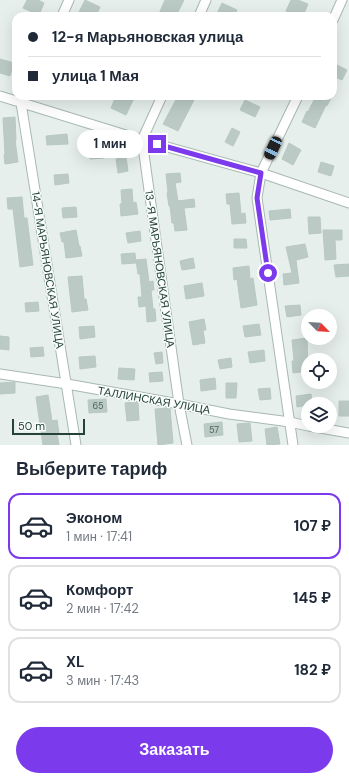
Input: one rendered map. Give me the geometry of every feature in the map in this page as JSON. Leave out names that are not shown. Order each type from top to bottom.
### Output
[{"type":"street","points":[[64,12],[69,0]]},
{"type":"street","points":[[201,12],[206,0]]},
{"type":"street","points":[[337,12],[342,0]]},
{"type":"street","points":[[0,96],[12,98]]},
{"type":"street","name":"14-Я МАРЬЯНОВСКАЯ УЛИЦА","points":[[22,100],[76,445]]},
{"type":"street","points":[[25,100],[142,140],[261,173],[349,203]]},
{"type":"street","points":[[142,140],[160,100]]},
{"type":"street","points":[[293,445],[257,198],[261,173],[296,100]]},
{"type":"street","name":"13-Я МАРЬЯНОВСКАЯ УЛИЦА","points":[[142,140],[179,404],[187,445]]},
{"type":"street","name":"ТАЛЛИНСКАЯ УЛИЦА","points":[[0,374],[67,384],[230,414],[301,424]]},
{"type":"street","name":"ТАЛЛИНСКАЯ УЛИЦА","points":[[337,431],[349,433]]},
{"type":"building","points":[[27,0],[38,0],[44,3],[40,12],[32,12],[23,8]]},
{"type":"building","points":[[85,0],[100,7],[98,12],[79,12]]},
{"type":"building","points":[[165,0],[184,0],[178,12],[160,12]]},
{"type":"building","points":[[291,0],[298,0],[308,4],[305,12],[286,11]]},
{"type":"building","points":[[222,3],[237,10],[236,12],[218,12]]},
{"type":"building","points":[[0,59],[12,62],[10,76],[0,73]]},
{"type":"building","points":[[337,65],[347,70],[342,80],[337,78]]},
{"type":"building","points":[[114,100],[133,100],[126,115],[111,108]]},
{"type":"building","points":[[176,100],[194,100],[178,131],[163,124]]},
{"type":"building","points":[[245,100],[260,107],[255,117],[240,110]]},
{"type":"building","points":[[314,100],[330,100],[315,128],[302,122],[307,111],[308,112]]},
{"type":"building","points":[[15,117],[15,140],[18,162],[5,164],[3,118]]},
{"type":"building","points":[[232,128],[240,132],[233,146],[225,142]]},
{"type":"building","points":[[67,134],[68,144],[47,145],[46,136]]},
{"type":"building","points":[[289,143],[301,150],[293,165],[282,159]]},
{"type":"building","points":[[103,148],[104,158],[90,159],[89,149]]},
{"type":"building","points":[[126,157],[128,171],[118,173],[116,159]]},
{"type":"building","points":[[321,162],[334,166],[331,176],[318,172]]},
{"type":"building","points":[[180,173],[181,182],[175,183],[178,201],[194,199],[195,207],[184,208],[187,230],[175,231],[169,206],[166,174]]},
{"type":"building","points":[[68,174],[69,183],[55,185],[54,175]]},
{"type":"building","points":[[132,189],[133,203],[136,202],[138,214],[121,216],[121,190]]},
{"type":"building","points":[[239,193],[241,214],[245,213],[246,223],[232,224],[230,204],[227,204],[226,194]]},
{"type":"building","points":[[22,197],[24,218],[27,218],[33,265],[20,267],[13,209],[8,209],[7,198]]},
{"type":"building","points":[[76,207],[77,217],[63,218],[62,208]]},
{"type":"building","points":[[290,209],[291,218],[270,220],[269,211]]},
{"type":"building","points":[[308,217],[320,217],[321,233],[309,234]]},
{"type":"building","points":[[76,230],[82,256],[66,258],[64,242],[62,242],[60,233]]},
{"type":"building","points":[[323,230],[342,230],[342,240],[335,240],[336,259],[325,260]]},
{"type":"building","points":[[140,231],[141,241],[128,243],[126,233]]},
{"type":"building","points":[[234,239],[246,239],[247,248],[234,248]]},
{"type":"building","points":[[305,244],[308,257],[296,260],[299,283],[284,285],[283,274],[292,273],[286,247]]},
{"type":"building","points":[[135,253],[136,263],[122,264],[121,254]]},
{"type":"building","points":[[193,258],[195,268],[182,270],[180,261]]},
{"type":"building","points":[[146,259],[149,282],[153,281],[154,290],[151,290],[156,321],[147,322],[146,306],[139,307],[138,297],[142,297],[140,274],[138,274],[136,260]]},
{"type":"building","points":[[349,264],[349,276],[336,277],[334,265]]},
{"type":"building","points":[[249,266],[250,279],[253,278],[257,305],[241,308],[237,279],[234,280],[233,268]]},
{"type":"building","points":[[82,276],[84,299],[86,299],[88,310],[72,312],[68,277]]},
{"type":"building","points":[[202,283],[204,296],[186,299],[184,286]]},
{"type":"building","points":[[38,302],[39,311],[26,312],[25,303]]},
{"type":"building","points":[[300,305],[301,315],[287,317],[285,306]]},
{"type":"building","points":[[204,319],[206,330],[203,330],[205,343],[193,345],[189,322]]},
{"type":"building","points":[[259,324],[261,335],[245,337],[243,326]]},
{"type":"building","points":[[94,326],[95,337],[80,339],[79,327]]},
{"type":"building","points":[[0,336],[9,337],[9,350],[0,349]]},
{"type":"building","points":[[301,339],[301,345],[307,345],[307,353],[301,353],[301,372],[293,373],[292,361],[294,361],[292,340]]},
{"type":"building","points":[[43,347],[44,356],[31,357],[30,348]]},
{"type":"building","points":[[264,350],[265,361],[250,363],[248,352]]},
{"type":"building","points":[[162,352],[163,363],[156,364],[154,353]]},
{"type":"building","points":[[95,356],[96,367],[80,369],[79,357]]},
{"type":"building","points":[[231,358],[232,367],[220,369],[218,360]]},
{"type":"building","points":[[119,368],[135,369],[134,380],[118,379]]},
{"type":"building","points":[[162,372],[163,381],[150,382],[149,373]]},
{"type":"building","points":[[215,378],[216,389],[201,391],[200,380]]},
{"type":"building","points":[[15,382],[15,393],[0,394],[0,383]]},
{"type":"building","points":[[226,383],[237,383],[236,398],[226,398]]},
{"type":"building","points":[[270,388],[271,399],[260,400],[258,389]]},
{"type":"building","points":[[311,394],[311,397],[301,397],[301,406],[297,407],[296,396]]},
{"type":"building","points":[[48,395],[52,421],[57,420],[59,445],[43,445],[36,397]]},
{"type":"building","points":[[106,399],[107,412],[89,413],[88,400]]},
{"type":"building","points":[[339,401],[349,401],[349,416],[339,416]]},
{"type":"building","points":[[125,403],[138,403],[139,420],[127,421]]},
{"type":"building","points":[[170,408],[173,443],[158,445],[155,409]]},
{"type":"building","points":[[222,422],[223,435],[205,437],[204,424]]},
{"type":"building","points":[[250,423],[252,441],[239,442],[237,424]]},
{"type":"building","points":[[277,427],[280,444],[267,445],[265,429]]},
{"type":"route","points":[[157,144],[261,173],[257,198],[268,273]]}]
